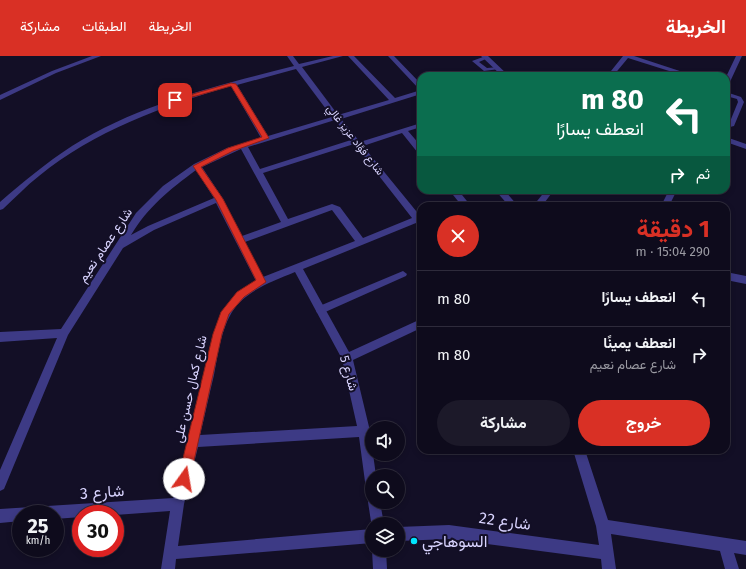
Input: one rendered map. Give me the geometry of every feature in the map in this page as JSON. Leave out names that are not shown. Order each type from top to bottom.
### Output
[{"type":"street","points":[[0,98],[54,72],[98,56]]},
{"type":"street","name":"شارع فؤاد عزيز غالي","points":[[290,56],[336,117],[417,217]]},
{"type":"street","points":[[0,207],[16,190],[58,158],[102,132],[145,111],[189,95],[340,56]]},
{"type":"street","points":[[351,56],[393,100]]},
{"type":"street","points":[[391,56],[417,84]]},
{"type":"street","points":[[613,72],[627,56],[679,72]]},
{"type":"street","points":[[730,75],[739,56]]},
{"type":"street","points":[[484,57],[502,72]]},
{"type":"street","points":[[233,84],[265,138]]},
{"type":"street","name":"شارع عصام نعيم","points":[[0,484],[64,333],[117,247],[139,215],[166,188],[197,166],[243,145],[417,93]]},
{"type":"street","points":[[258,172],[417,126]]},
{"type":"street","points":[[404,131],[417,146]]},
{"type":"street","points":[[730,141],[746,147]]},
{"type":"street","points":[[243,145],[286,223]]},
{"type":"street","points":[[197,166],[219,199],[261,282]]},
{"type":"street","points":[[457,194],[464,202]]},
{"type":"street","points":[[503,194],[510,202]]},
{"type":"street","points":[[540,202],[547,194]]},
{"type":"street","points":[[117,247],[151,228],[219,199]]},
{"type":"street","points":[[240,240],[332,207],[337,209],[361,242]]},
{"type":"street","name":"شارع كمال حسن على","points":[[168,569],[178,504],[218,334],[225,312],[240,294],[261,282],[361,242],[417,222]]},
{"type":"street","name":"شارع 5","points":[[297,267],[347,358],[364,431],[369,469]]},
{"type":"street","points":[[730,277],[746,280]]},
{"type":"street","points":[[347,358],[417,325]]},
{"type":"street","points":[[0,336],[64,333]]},
{"type":"street","points":[[193,440],[364,431]]},
{"type":"street","points":[[580,454],[603,526],[609,569]]},
{"type":"street","name":"شارع 3","points":[[64,512],[178,504]]},
{"type":"street","points":[[0,516],[12,515]]},
{"type":"street","points":[[603,526],[746,548]]},
{"type":"street","name":"شارع 22","points":[[405,533],[449,532],[607,553]]},
{"type":"street","points":[[170,553],[365,537]]},
{"type":"street","points":[[725,544],[732,569]]},
{"type":"street","points":[[379,557],[380,569]]},
{"type":"lane","points":[[484,57],[475,61],[486,70],[497,68]]},
{"type":"lane","points":[[730,95],[739,98],[741,102],[732,124],[730,125]]},
{"type":"lane","points":[[320,310],[403,274]]},
{"type":"place","name":"السوهاجي","points":[[414,541]]},
{"type":"route","points":[[175,100],[233,84],[265,138],[230,150],[197,166],[219,199],[261,282],[240,294],[225,312],[218,334],[184,479]]}]
